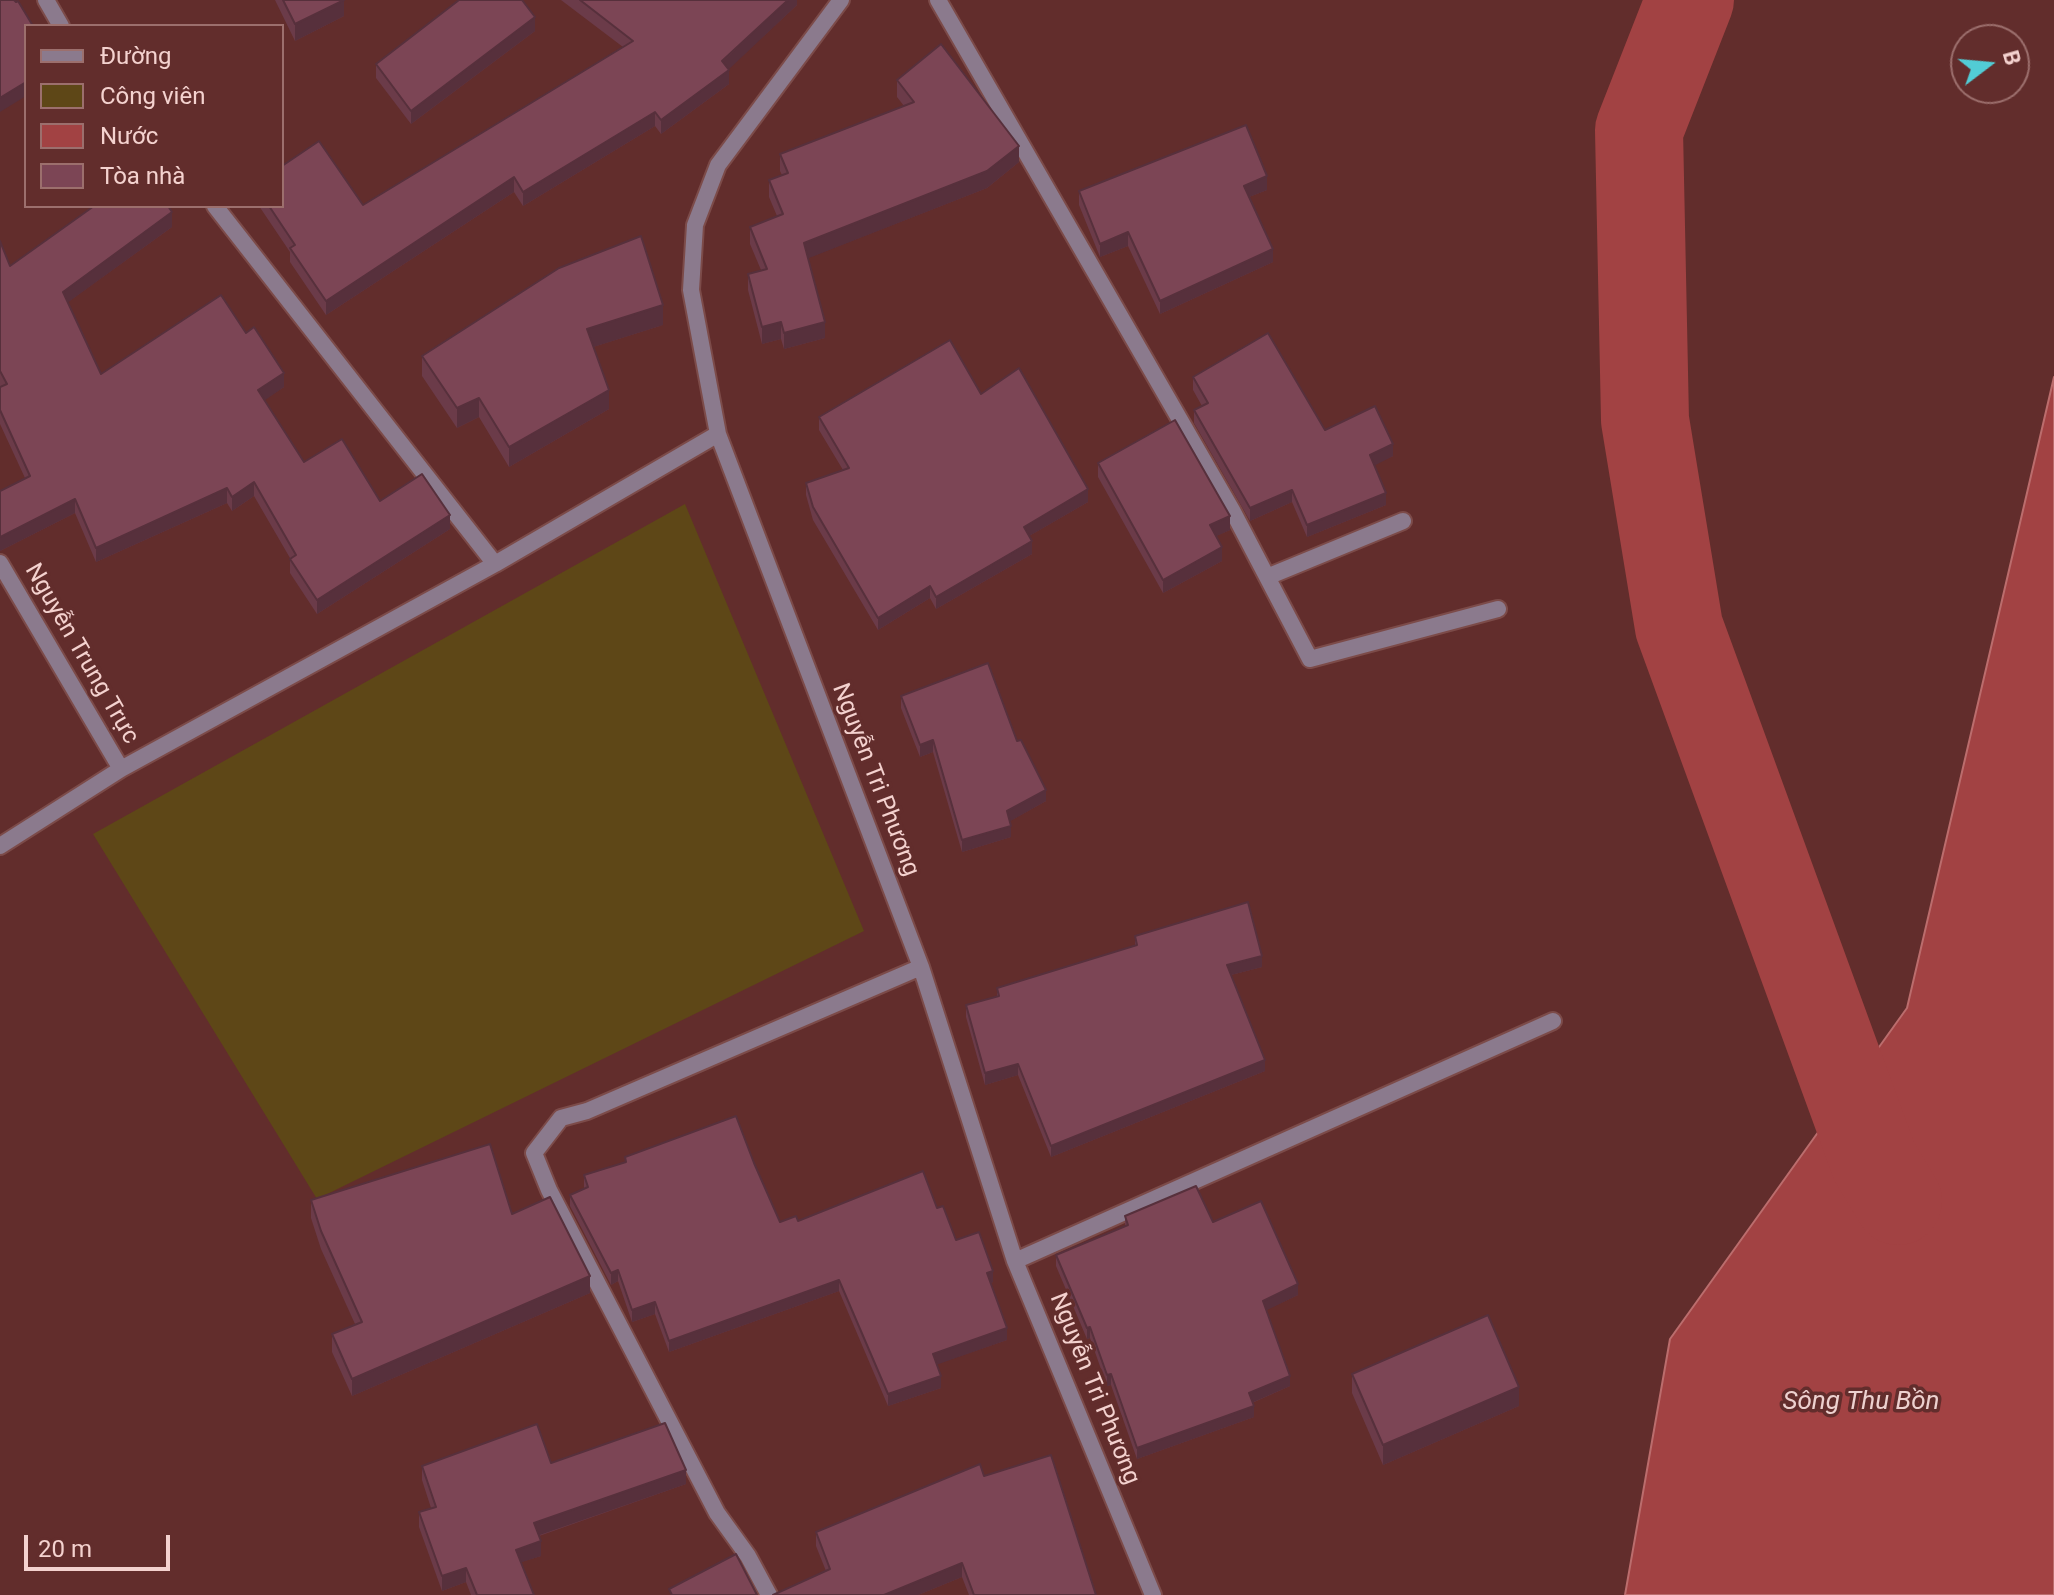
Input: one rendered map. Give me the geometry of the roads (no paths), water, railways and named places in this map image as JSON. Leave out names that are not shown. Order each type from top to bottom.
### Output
[{"type":"street","points":[[46,0],[60,24]]},
{"type":"street","name":"Nguyễn Tri Phương","points":[[841,0],[718,165],[695,225],[691,290],[718,434],[921,967],[1015,1261],[1153,1595]]},
{"type":"street","points":[[938,0],[1232,510],[1310,659],[1498,609]]},
{"type":"street","points":[[217,208],[495,564]]},
{"type":"street","points":[[0,846],[121,769],[495,564],[718,434]]},
{"type":"street","points":[[1267,577],[1403,521]]},
{"type":"street","name":"Nguyễn Trung Trực","points":[[0,563],[121,769]]},
{"type":"street","points":[[769,1595],[748,1556],[717,1513],[549,1190],[534,1153],[561,1118],[587,1111],[921,967]]},
{"type":"street","points":[[1015,1261],[1553,1021]]},
{"type":"water","name":"Sông Thu Bồn","points":[[2054,377],[2054,1595],[1625,1595],[1670,1339],[1907,1008]]},
{"type":"waterway","points":[[1690,0],[1639,130],[1645,420],[1679,627],[1874,1161],[1898,1201]]}]
